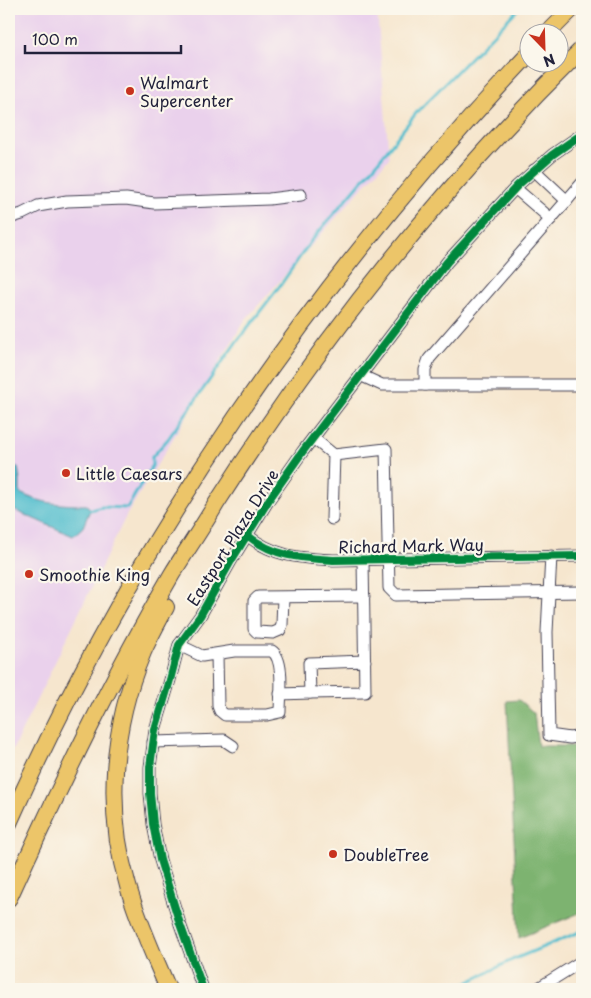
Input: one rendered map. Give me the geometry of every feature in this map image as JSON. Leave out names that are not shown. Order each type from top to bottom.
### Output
[{"type":"highway","points":[[559,22],[572,9]]},
{"type":"highway","points":[[568,63],[582,49]]},
{"type":"highway","points":[[568,65],[582,58]]},
{"type":"highway","points":[[9,823],[13,809],[119,605],[186,493],[238,414],[340,273],[411,185],[518,65]]},
{"type":"highway","points":[[9,898],[82,741],[172,574],[276,412],[339,325],[393,257],[450,189],[559,72]]},
{"type":"highway","points":[[168,989],[128,886],[118,841],[114,787],[117,745],[122,717],[144,651],[166,608],[172,574]]},
{"type":"street","name":"Eastport Plaza Drive","points":[[203,989],[160,860],[153,824],[150,793],[150,767],[153,742],[179,645],[200,616],[270,498],[360,375],[447,262],[515,188],[552,155],[582,134]]},
{"type":"street","points":[[534,170],[567,201]]},
{"type":"street","points":[[425,385],[425,370],[429,359],[582,183]]},
{"type":"street","points":[[515,188],[552,219]]},
{"type":"street","points":[[9,218],[38,206],[67,201],[126,199],[154,203],[269,199],[301,195]]},
{"type":"street","points":[[360,375],[382,385],[582,385]]},
{"type":"street","points":[[313,438],[334,455],[386,449],[389,588],[396,595],[582,592]]},
{"type":"street","points":[[332,519],[334,455]]},
{"type":"street","name":"Richard Mark Way","points":[[247,535],[260,546],[285,555],[304,558],[388,559],[582,556]]},
{"type":"street","points":[[551,556],[546,632],[549,735],[570,738],[582,736]]},
{"type":"street","points":[[280,694],[365,692],[363,559]]},
{"type":"street","points":[[283,597],[364,596]]},
{"type":"street","points":[[179,645],[202,656],[234,651],[272,651],[277,654],[280,663],[280,712],[275,714],[225,715],[220,712],[218,706],[217,654]]},
{"type":"street","points":[[310,693],[309,663],[365,661]]},
{"type":"street","points":[[153,742],[224,740],[233,746]]},
{"type":"street","points":[[537,989],[554,986],[582,961]]},
{"type":"shaded area","points":[[9,9],[377,9],[389,158],[245,320],[126,516],[9,757]]},
{"type":"green space","points":[[519,700],[534,713],[538,746],[582,746],[582,912],[519,938],[507,701]]},
{"type":"water","points":[[9,466],[18,467],[20,493],[28,497],[53,503],[87,505],[90,510],[83,527],[73,536],[9,508]]},
{"type":"waterway","points":[[90,510],[102,507],[127,508],[152,466],[152,457],[168,439],[311,241],[417,112],[518,9]]},
{"type":"waterway","points":[[455,989],[512,960],[582,931]]},
{"type":"cycle path","points":[[203,989],[160,860],[153,824],[150,793],[150,767],[155,730],[179,645],[200,616],[270,498],[303,451],[447,262],[518,185],[552,155],[582,134]]},
{"type":"cycle path","points":[[247,535],[277,552],[298,557],[333,560],[582,556]]},
{"type":"place","name":"Walmart Supercenter","points":[[130,91]]},
{"type":"place","name":"Little Caesars","points":[[66,473]]},
{"type":"place","name":"Smoothie King","points":[[29,574]]},
{"type":"place","name":"DoubleTree","points":[[333,854]]}]
